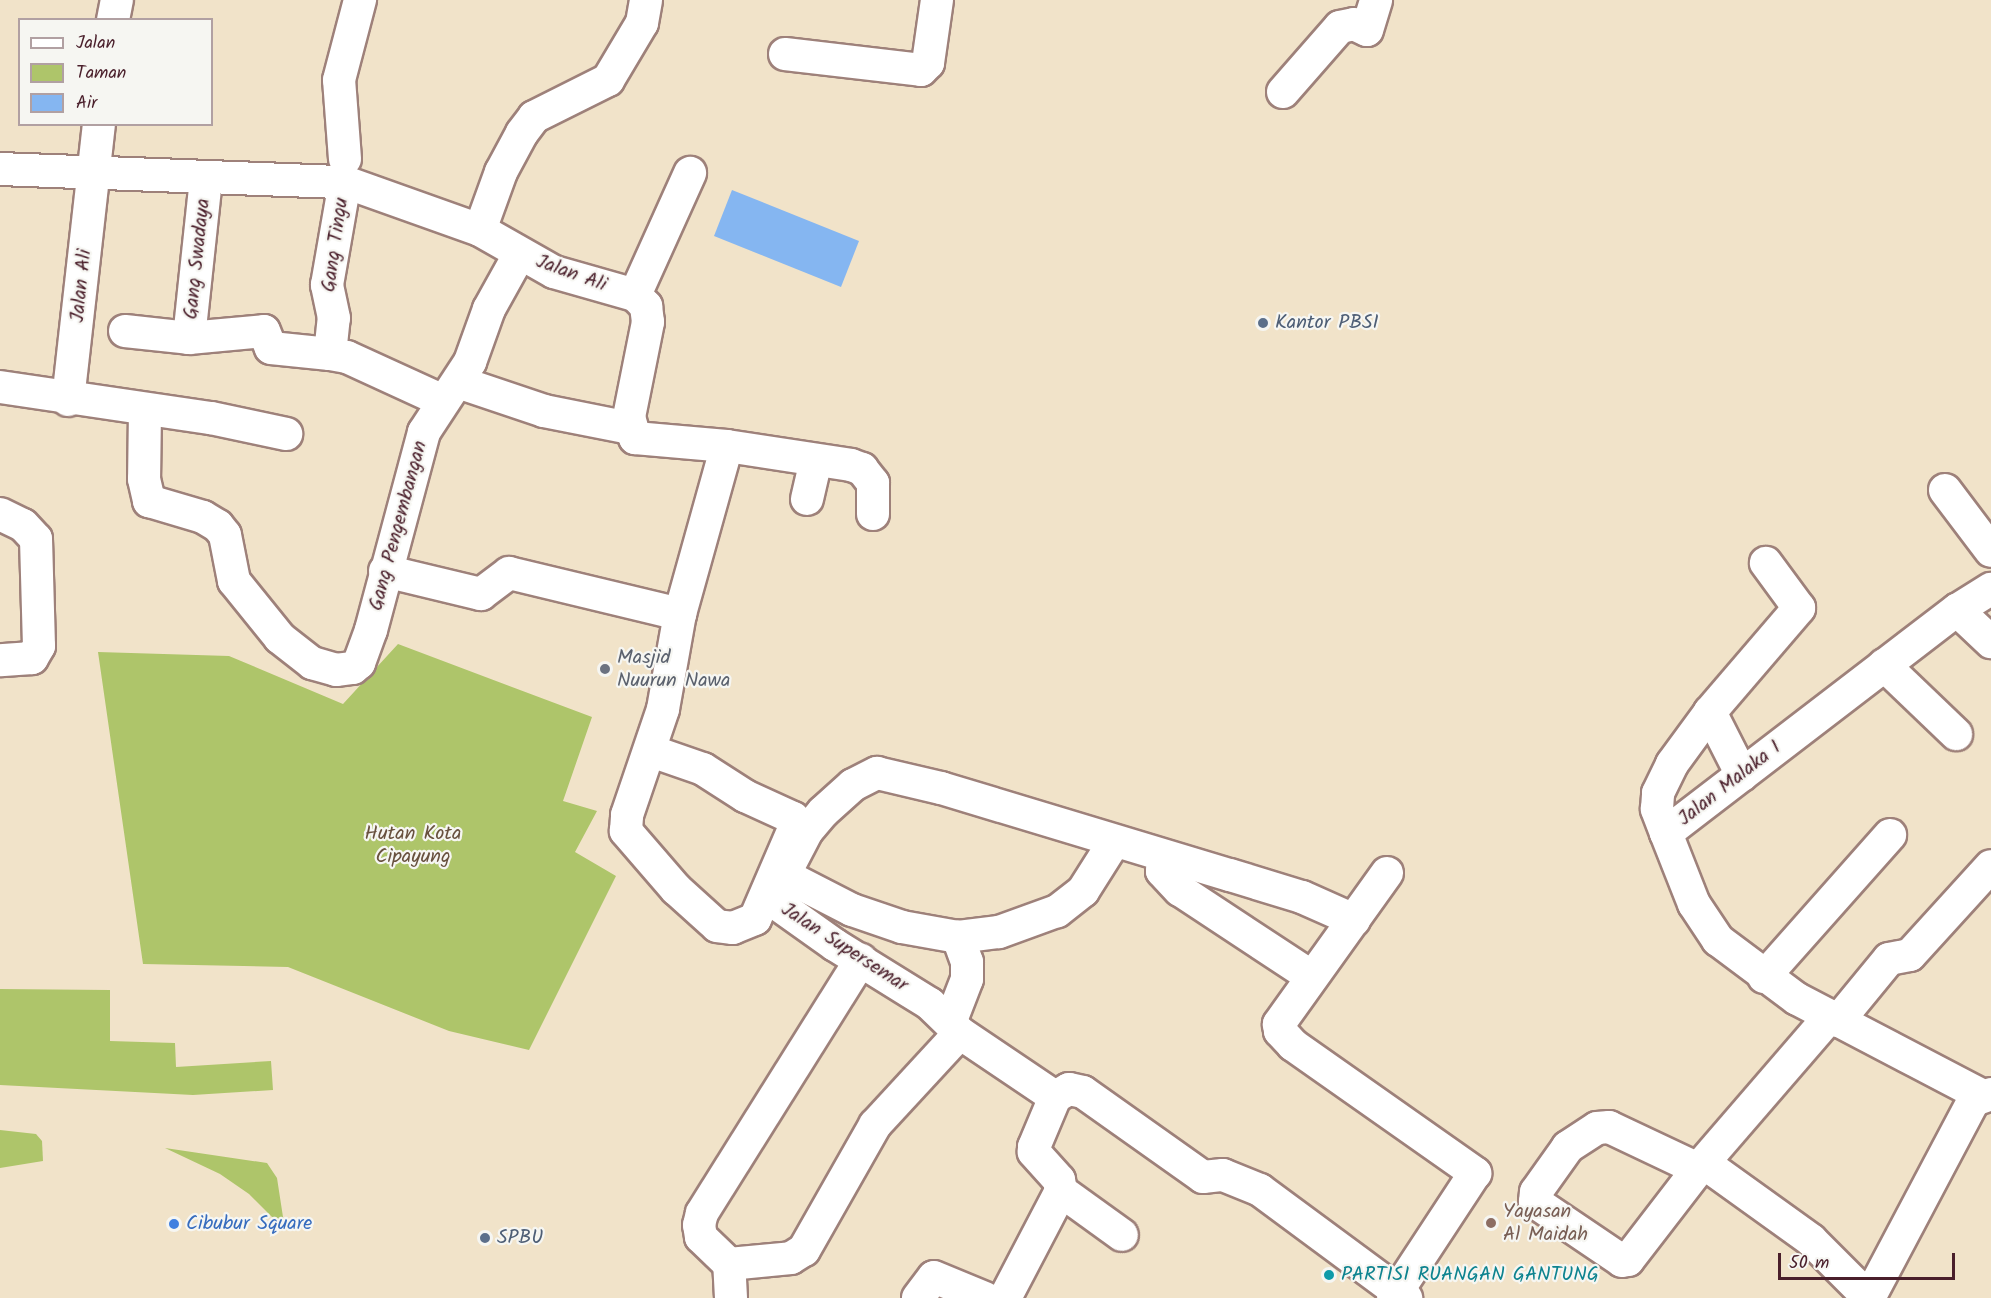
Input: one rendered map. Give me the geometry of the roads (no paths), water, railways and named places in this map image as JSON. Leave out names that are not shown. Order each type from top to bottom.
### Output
[{"type":"street","points":[[113,18],[117,0]]},
{"type":"street","name":"Gang Tingu","points":[[330,354],[334,318],[327,285],[345,170],[339,80],[360,0]]},
{"type":"street","points":[[480,230],[501,172],[522,133],[534,117],[608,80],[642,22],[646,0]]},
{"type":"street","points":[[785,54],[921,70],[928,63],[937,0]]},
{"type":"street","points":[[1283,92],[1340,27],[1354,24],[1367,30],[1376,0]]},
{"type":"street","name":"Jalan Ali","points":[[68,400],[81,310],[92,172],[99,126]]},
{"type":"street","name":"Jalan Ali","points":[[0,169],[206,179],[345,170],[480,230],[519,255],[554,272],[635,295]]},
{"type":"street","points":[[630,428],[648,315],[646,306],[635,295],[690,173]]},
{"type":"street","name":"Gang Swadaya","points":[[189,338],[206,179]]},
{"type":"street","name":"Gang Pengembangan","points":[[146,411],[144,479],[149,501],[203,517],[218,526],[225,536],[234,581],[280,638],[312,663],[348,669],[357,665],[364,651],[414,457],[450,392],[470,362],[489,309],[519,255]]},
{"type":"street","name":"Gang Swadaya","points":[[125,331],[189,338],[264,331],[269,346],[330,354]]},
{"type":"street","points":[[330,354],[347,357],[450,392],[630,428],[640,440],[727,446],[851,465],[869,475],[875,492],[873,514]]},
{"type":"street","points":[[0,387],[68,400],[211,418],[286,434]]},
{"type":"street","name":"Jalan Supersemar","points":[[727,446],[680,614],[663,709],[651,750],[627,815],[626,831],[633,844],[717,926],[733,928],[755,919],[766,896],[930,1004],[955,1028],[1055,1097]]},
{"type":"street","points":[[807,499],[816,460]]},
{"type":"street","points":[[1945,490],[1991,551]]},
{"type":"street","points":[[0,514],[23,525],[36,539],[39,646],[32,657],[0,660]]},
{"type":"street","points":[[1666,833],[1657,809],[1658,793],[1672,764],[1710,712],[1799,608],[1766,563]]},
{"type":"street","points":[[385,571],[481,594],[509,573],[680,614]]},
{"type":"street","name":"Jalan Malaka I","points":[[1986,1094],[1834,1019],[1764,977],[1718,940],[1703,920],[1666,833],[1957,610],[1991,589]]},
{"type":"street","points":[[1957,610],[1991,642]]},
{"type":"street","points":[[1884,665],[1956,734]]},
{"type":"street","points":[[1710,712],[1742,775]]},
{"type":"street","points":[[651,750],[703,769],[746,796],[793,818],[796,824],[766,896]]},
{"type":"street","points":[[1114,842],[1083,891],[1057,911],[999,932],[958,937],[902,927],[852,910],[784,875],[788,861],[823,812],[853,785],[877,773],[941,788],[1114,842],[1164,858],[1302,897],[1354,920]]},
{"type":"street","points":[[1764,977],[1890,835]]},
{"type":"street","points":[[1164,858],[1162,871],[1180,890],[1312,977]]},
{"type":"street","points":[[1986,1094],[1974,1100],[1869,1298],[1812,1240],[1701,1166],[1617,1130],[1598,1128],[1568,1147],[1536,1192],[1535,1202],[1625,1261],[1701,1166],[1889,959],[1910,955],[1991,866]]},
{"type":"street","points":[[1005,1298],[1061,1191],[1059,1180],[1034,1152],[1055,1097],[1069,1089],[1083,1092],[1203,1177],[1223,1175],[1260,1190],[1398,1296],[1475,1173],[1293,1045],[1280,1031],[1284,1011],[1312,977],[1387,873]]},
{"type":"street","points":[[729,1264],[791,1258],[804,1250],[875,1125],[955,1028],[967,979],[967,962],[958,937]]},
{"type":"street","points":[[731,1298],[729,1264],[701,1237],[699,1225],[702,1213],[861,960]]},
{"type":"street","points":[[1061,1191],[1122,1235]]},
{"type":"street","points":[[918,1298],[934,1277],[985,1298]]},
{"type":"water","points":[[732,190],[859,241],[841,287],[714,236]]},
{"type":"place","name":"Kantor PBSI","points":[[1263,323]]},
{"type":"place","name":"Masjid Nuurun Nawa","points":[[605,669]]},
{"type":"place","name":"Yayasan Al Maidah","points":[[1491,1223]]},
{"type":"place","name":"Cibubur Square","points":[[174,1224]]},
{"type":"place","name":"SPBU","points":[[485,1238]]},
{"type":"place","name":"PARTISI RUANGAN GANTUNG","points":[[1329,1275]]},
{"type":"park label","name":"Hutan Kota Cipayung","points":[[413,846]]}]
